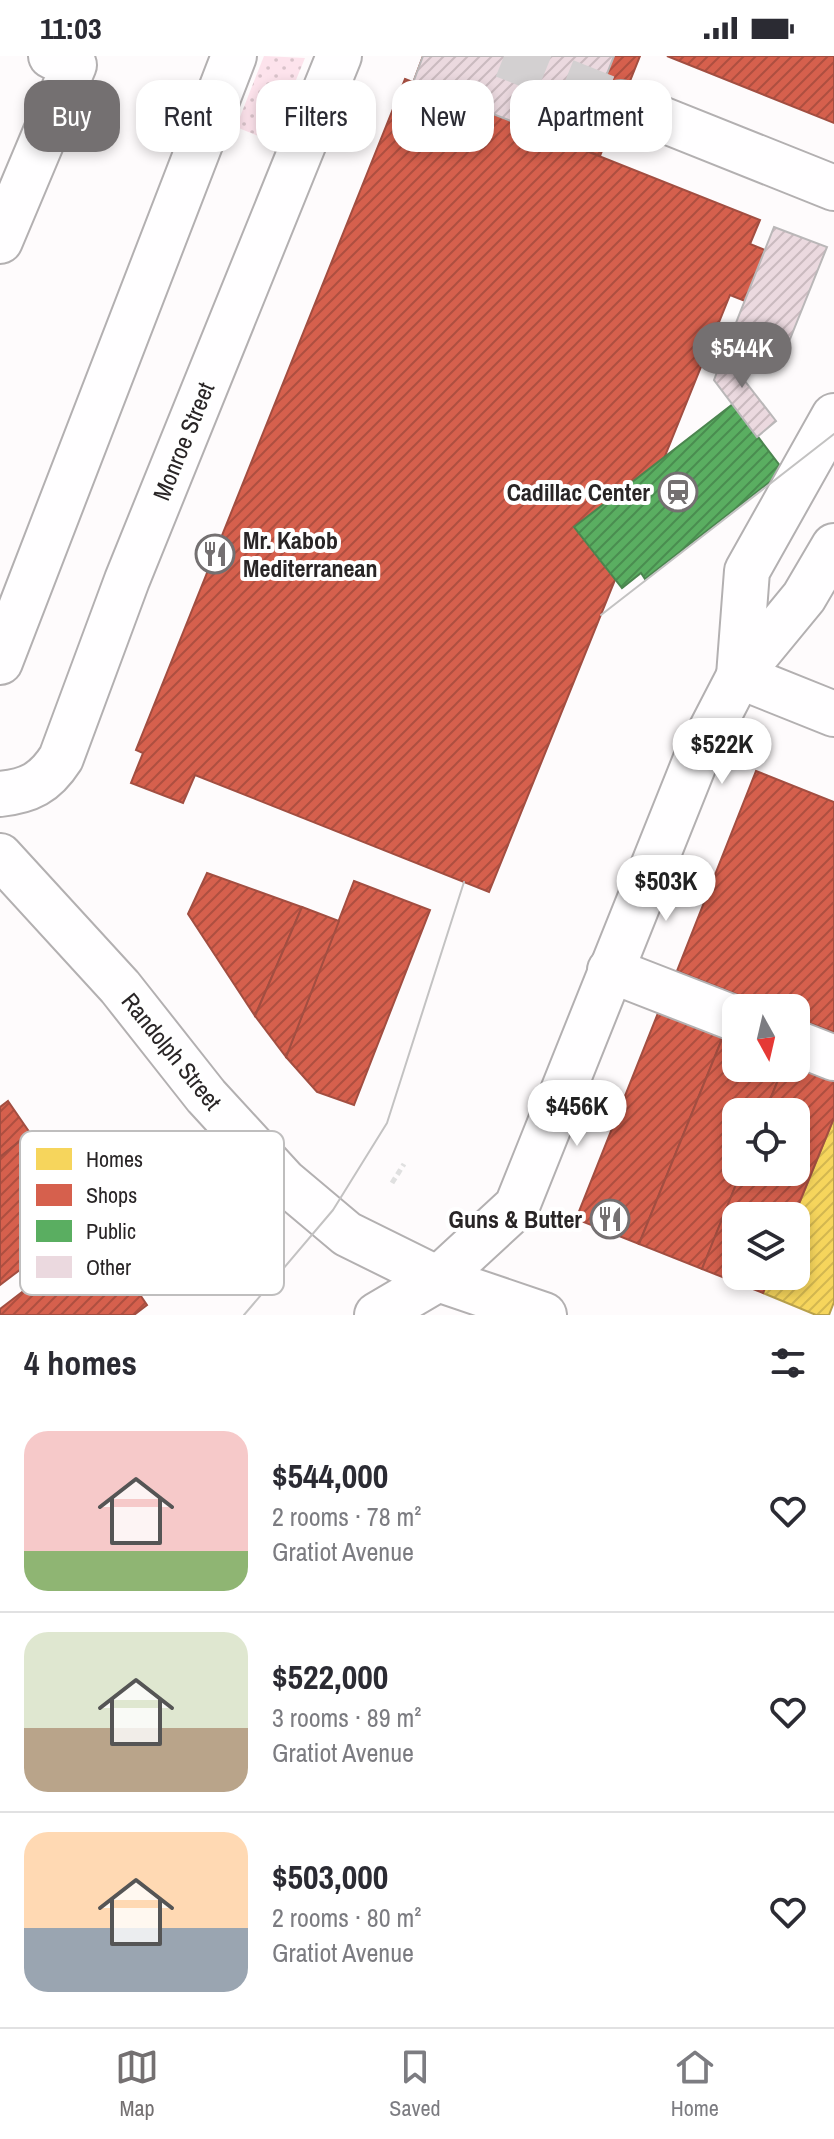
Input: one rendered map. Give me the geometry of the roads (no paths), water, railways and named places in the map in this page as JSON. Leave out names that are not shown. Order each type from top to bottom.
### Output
[{"type":"main road","points":[[0,241],[74,65],[51,56]]},
{"type":"main road","points":[[0,662],[234,56]]},
{"type":"main road","name":"Monroe Street","points":[[0,794],[24,792],[43,782],[61,758],[127,580],[339,56]]},
{"type":"main road","points":[[672,123],[834,188]]},
{"type":"main road","points":[[739,676],[747,571],[834,416]]},
{"type":"main road","points":[[377,1315],[439,1297],[517,1206],[696,759],[739,676],[804,597],[834,546]]},
{"type":"main road","points":[[739,676],[834,714]]},
{"type":"main road","name":"Randolph Street","points":[[0,856],[120,987],[206,1096],[238,1131]]},
{"type":"main road","points":[[615,960],[722,1012]]},
{"type":"main road","points":[[810,1049],[834,1058]]},
{"type":"main road","name":"Randolph Street","points":[[284,1181],[347,1234],[439,1297],[544,1315]]},
{"type":"tunnel","points":[[504,56],[564,80]]},
{"type":"tram line","points":[[601,615],[834,434]]},
{"type":"tram line","points":[[284,1268],[333,1210],[387,1123],[464,882]]},
{"type":"tram line","points":[[244,1315],[261,1295]]},
{"type":"place","name":"Cadillac Center","points":[[678,492]]},
{"type":"place","name":"Mr. Kabob Mediterranean","points":[[215,554]]},
{"type":"place","name":"Guns & Butter","points":[[610,1219]]}]
